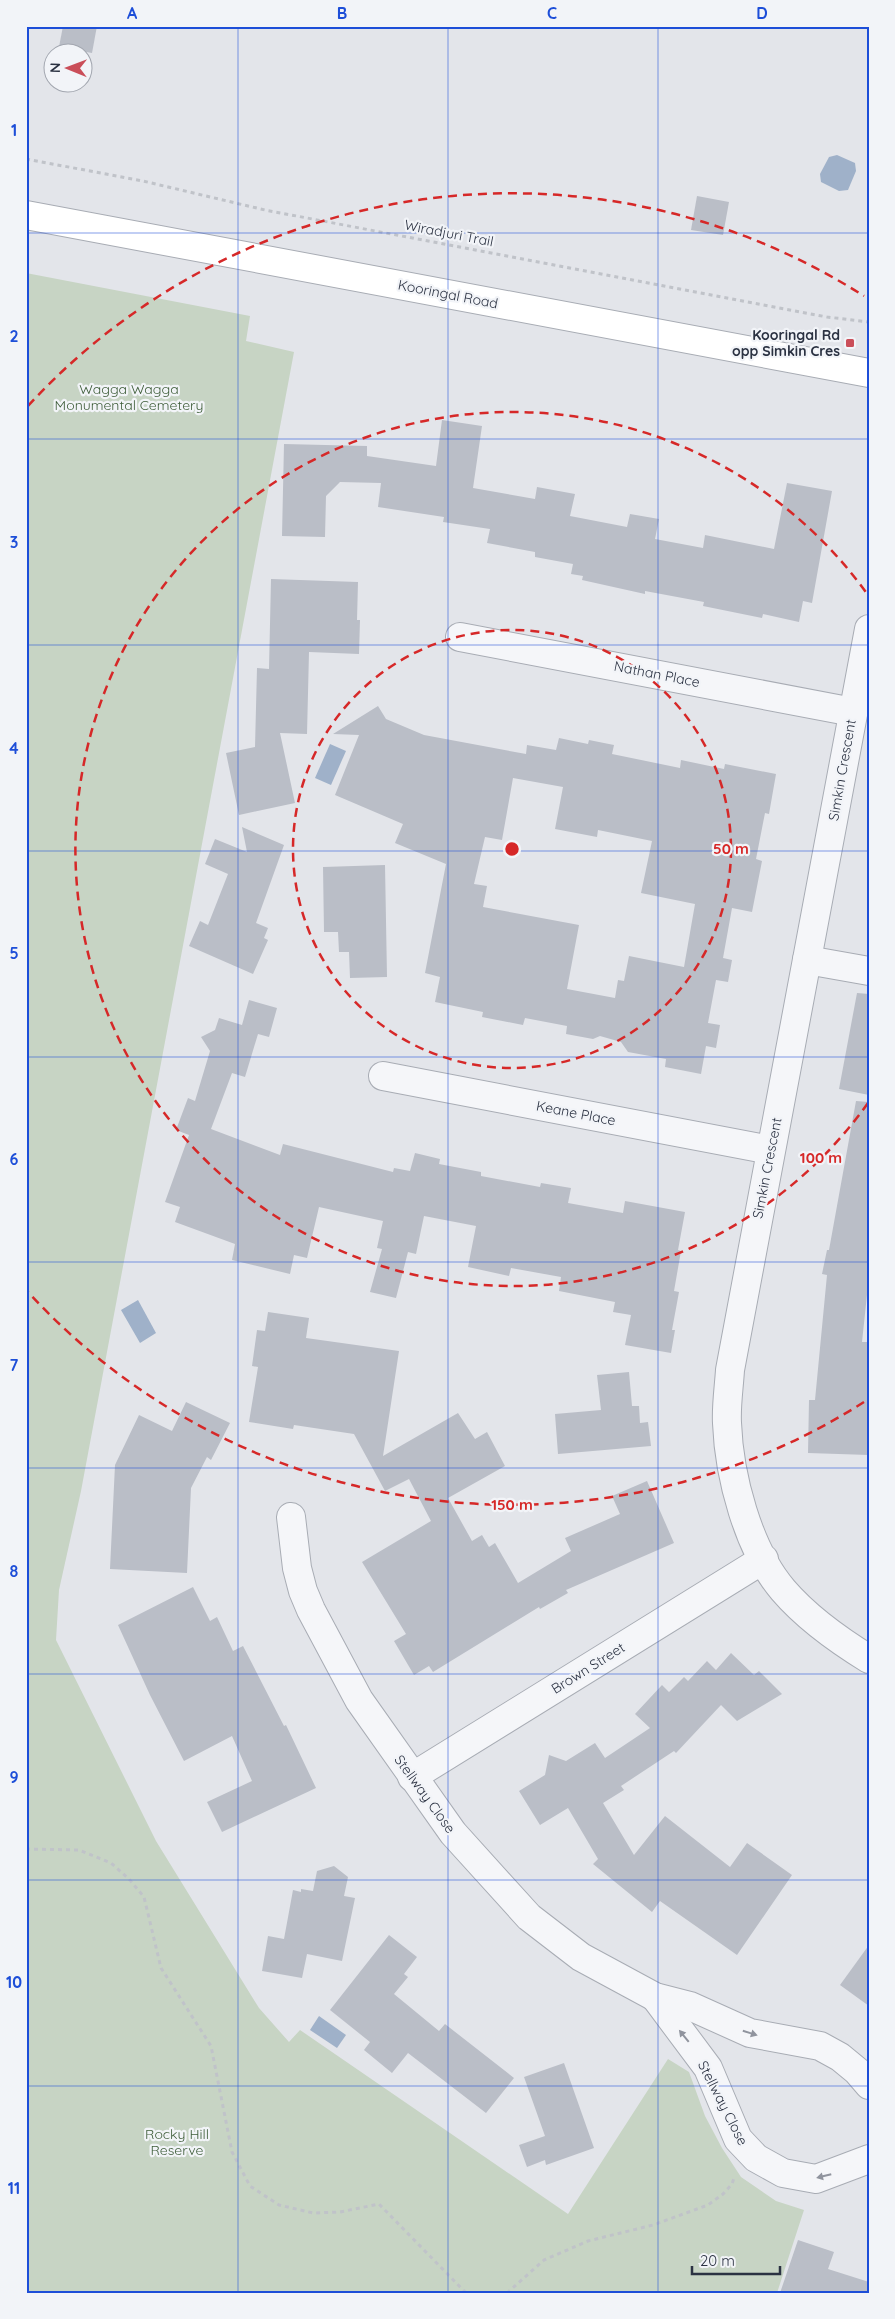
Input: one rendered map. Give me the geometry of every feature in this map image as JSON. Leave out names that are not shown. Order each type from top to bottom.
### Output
[{"type":"main road","name":"Kooringal Road","points":[[26,215],[869,373]]},
{"type":"street","name":"Simkin Crescent","points":[[869,628],[730,1370],[727,1422],[732,1472],[745,1520],[764,1560],[782,1590],[805,1612],[840,1641],[869,1659]]},
{"type":"street","name":"Nathan Place","points":[[460,637],[853,712]]},
{"type":"street","points":[[807,960],[869,971]]},
{"type":"street","name":"Keane Place","points":[[382,1076],[770,1150]]},
{"type":"street","name":"Stellway Close","points":[[291,1517],[297,1568],[311,1610],[359,1700],[453,1832],[529,1917],[582,1957],[656,1997],[690,2006],[750,2033],[820,2046],[846,2062],[869,2085]]},
{"type":"street","name":"Brown Street","points":[[412,1777],[764,1560]]},
{"type":"street","name":"Stellway Close","points":[[656,1997],[708,2068],[738,2139],[745,2148],[766,2165],[783,2173],[801,2178],[816,2179],[830,2175],[856,2162],[869,2159]]},
{"type":"path","name":"Wiradjuri Trail","points":[[26,159],[142,180],[274,212],[827,317],[869,322]]},
{"type":"path","points":[[26,1849],[79,1850],[111,1863],[129,1879],[144,1897],[161,1968],[211,2046],[232,2152],[250,2186],[279,2205],[313,2213],[340,2212],[379,2204],[466,2293]]},
{"type":"path","points":[[507,2293],[544,2260],[588,2241],[653,2225],[708,2206],[732,2184],[745,2148]]},
{"type":"green space","name":"Rocky Hill Reserve","points":[[26,273],[250,316],[246,341],[294,352],[81,1491],[59,1590],[56,1640],[156,1841],[259,2008],[289,2042],[300,2030],[568,2214],[668,2059],[689,2072],[705,2116],[722,2148],[741,2177],[776,2201],[804,2210],[777,2293],[26,2293]]},
{"type":"water","points":[[837,155],[855,163],[856,171],[848,190],[839,191],[821,182],[820,174],[829,157]]},
{"type":"water","points":[[330,744],[346,751],[331,785],[315,778]]},
{"type":"water","points":[[138,1300],[156,1333],[140,1343],[121,1310]]},
{"type":"water","points":[[319,2016],[346,2035],[337,2048],[310,2030]]},
{"type":"building","points":[[63,26],[97,26],[92,53],[92,42],[60,42]]},
{"type":"building","points":[[697,196],[729,202],[723,235],[691,230]]},
{"type":"building","points":[[442,420],[482,426],[473,488],[535,499],[537,487],[575,494],[570,516],[627,527],[630,514],[659,519],[655,539],[703,548],[705,535],[774,549],[787,483],[832,491],[812,603],[803,601],[799,622],[763,614],[762,618],[703,606],[704,602],[645,591],[645,594],[582,580],[583,576],[571,574],[573,564],[535,557],[535,552],[487,543],[490,529],[443,522],[444,517],[378,507],[381,483],[340,482],[326,496],[325,537],[282,536],[284,444],[367,446],[367,456],[436,466]]},
{"type":"building","points":[[271,579],[358,582],[357,620],[360,620],[359,654],[309,652],[307,734],[280,733],[295,803],[239,815],[226,753],[255,747],[257,668],[269,669]]},
{"type":"building","points":[[378,706],[386,719],[424,735],[526,754],[527,745],[556,750],[559,738],[588,744],[589,740],[614,745],[612,754],[680,768],[681,760],[724,769],[725,764],[776,774],[769,814],[765,813],[756,859],[762,861],[752,912],[732,908],[723,958],[732,960],[728,982],[716,980],[708,1023],[720,1025],[716,1048],[706,1046],[701,1074],[665,1067],[666,1059],[628,1052],[621,1042],[600,1036],[593,1039],[566,1034],[567,1026],[525,1018],[523,1025],[482,1017],[483,1012],[435,1002],[440,977],[425,973],[446,864],[395,843],[403,824],[335,795],[359,735],[333,734]],"holes":[[[513,778],[563,787],[555,829],[597,837],[598,830],[652,841],[641,893],[695,904],[684,967],[629,956],[624,981],[618,980],[615,998],[567,989],[579,925],[483,907],[487,886],[474,884],[485,837],[502,840]]]},
{"type":"building","points":[[242,827],[284,845],[256,923],[268,928],[264,938],[268,940],[253,974],[189,946],[200,921],[208,925],[228,874],[205,864],[215,839],[247,852]]},
{"type":"building","points":[[385,865],[387,977],[350,978],[349,952],[339,952],[338,932],[324,932],[323,867]]},
{"type":"building","points":[[857,993],[869,994],[869,1095],[839,1089]]},
{"type":"building","points":[[249,1000],[277,1008],[269,1037],[258,1034],[245,1077],[232,1073],[211,1129],[280,1155],[283,1144],[393,1172],[394,1168],[410,1171],[415,1153],[440,1159],[439,1164],[481,1172],[481,1176],[540,1187],[541,1183],[571,1188],[568,1203],[623,1213],[625,1201],[685,1212],[678,1250],[681,1251],[674,1291],[679,1292],[672,1330],[675,1330],[671,1353],[625,1345],[631,1315],[613,1312],[615,1302],[559,1291],[561,1277],[511,1268],[509,1276],[468,1267],[476,1226],[424,1216],[416,1254],[408,1252],[396,1298],[370,1292],[382,1249],[377,1248],[383,1221],[319,1207],[307,1258],[294,1255],[290,1274],[232,1260],[235,1244],[175,1222],[180,1207],[165,1202],[189,1135],[176,1130],[188,1098],[195,1101],[210,1051],[201,1037],[215,1030],[219,1018],[242,1025]]},
{"type":"building","points":[[856,1101],[869,1102],[869,1276],[862,1342],[869,1342],[869,1455],[808,1453],[809,1400],[815,1400],[827,1275],[822,1274],[827,1250],[829,1250]]},
{"type":"building","points":[[268,1312],[309,1318],[306,1338],[399,1351],[383,1456],[458,1413],[475,1439],[487,1432],[505,1466],[448,1498],[472,1541],[482,1535],[489,1547],[495,1543],[518,1583],[571,1551],[565,1538],[620,1514],[612,1496],[647,1481],[674,1543],[566,1590],[568,1593],[540,1609],[539,1607],[433,1672],[429,1666],[414,1675],[394,1641],[406,1634],[362,1562],[431,1521],[409,1479],[385,1491],[354,1434],[294,1425],[293,1429],[249,1422],[258,1367],[252,1366],[257,1330],[265,1331]]},
{"type":"building","points":[[629,1372],[632,1406],[639,1406],[640,1423],[648,1422],[651,1446],[558,1454],[555,1414],[601,1410],[597,1375]]},
{"type":"building","points":[[186,1402],[230,1423],[211,1460],[207,1457],[191,1488],[187,1573],[110,1569],[115,1465],[139,1415],[172,1431]]},
{"type":"building","points":[[193,1587],[210,1621],[217,1617],[233,1651],[243,1646],[284,1726],[286,1725],[316,1788],[222,1832],[207,1802],[252,1781],[232,1736],[184,1761],[150,1695],[118,1625]]},
{"type":"building","points":[[731,1653],[754,1675],[759,1671],[782,1694],[737,1721],[721,1705],[676,1753],[674,1751],[621,1786],[624,1790],[603,1803],[634,1855],[665,1816],[730,1867],[747,1843],[792,1875],[737,1955],[660,1901],[652,1912],[593,1864],[598,1859],[568,1808],[540,1825],[519,1791],[545,1775],[549,1755],[566,1761],[595,1743],[605,1758],[650,1728],[635,1714],[662,1685],[669,1692],[684,1677],[688,1681],[707,1661],[716,1670]]},
{"type":"building","points":[[334,1866],[348,1877],[344,1896],[355,1898],[342,1961],[307,1954],[302,1978],[262,1971],[268,1936],[284,1939],[293,1890],[301,1892],[301,1889],[313,1891],[317,1871]]},
{"type":"building","points":[[389,1935],[417,1957],[404,1974],[408,1977],[394,1994],[439,2031],[445,2024],[514,2078],[486,2113],[408,2053],[392,2073],[364,2050],[370,2042],[330,2010]]},
{"type":"building","points":[[869,1945],[869,2006],[840,1985]]},
{"type":"building","points":[[564,2063],[594,2148],[546,2165],[545,2160],[527,2167],[519,2145],[545,2136],[524,2077]]},
{"type":"building","points":[[798,2240],[834,2252],[828,2269],[869,2282],[869,2293],[780,2293]]},
{"type":"place","name":"Kooringal Rd opp Simkin Cres","points":[[850,343]]},
{"type":"park label","name":"Wagga Wagga Monumental Cemetery","points":[[129,398]]}]
